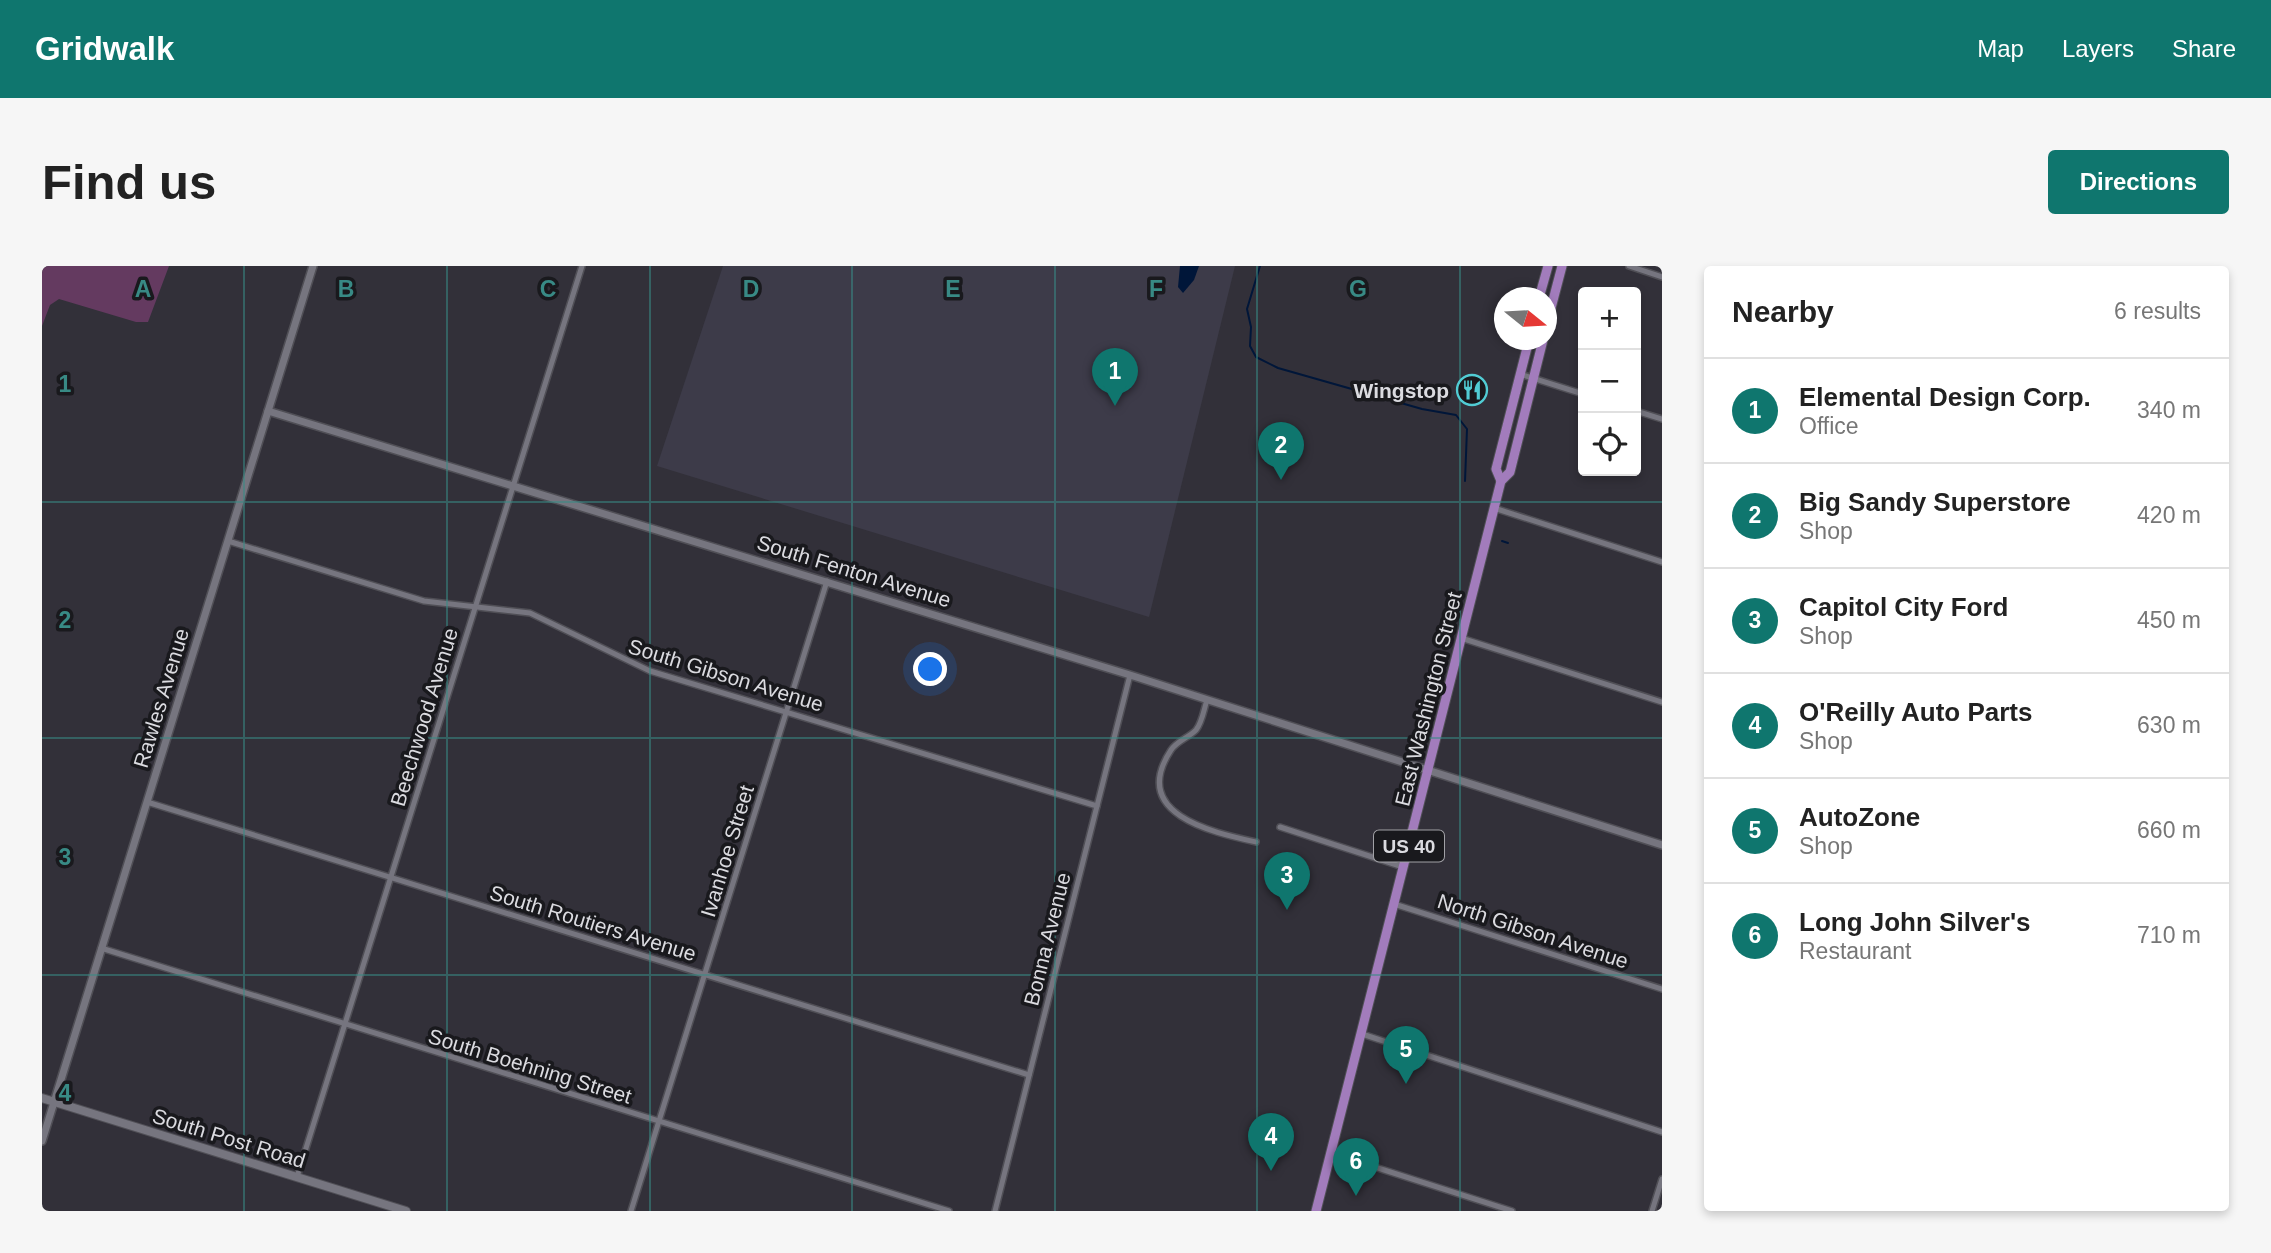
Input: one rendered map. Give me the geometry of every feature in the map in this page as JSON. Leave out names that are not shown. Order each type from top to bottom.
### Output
[{"type":"main road","points":[[1542,287],[1548,266]]},
{"type":"main road","points":[[1556,287],[1562,266]]},
{"type":"main road","name":"East Washington Street","points":[[1501,481],[1496,469],[1526,350]]},
{"type":"main road","name":"East Washington Street","points":[[1317,1211],[1501,481],[1510,472],[1541,350]]},
{"type":"main road","name":"South Post Road","points":[[42,1098],[405,1211]]},
{"type":"street","name":"Rawles Avenue","points":[[42,1141],[313,266]]},
{"type":"street","name":"Beechwood Avenue","points":[[297,1177],[582,266]]},
{"type":"street","points":[[1629,266],[1662,277]]},
{"type":"street","points":[[1520,374],[1578,392]]},
{"type":"street","name":"South Fenton Avenue","points":[[268,411],[1130,675],[1662,845]]},
{"type":"street","points":[[1641,413],[1662,419]]},
{"type":"street","points":[[1494,508],[1662,562]]},
{"type":"street","name":"South Gibson Avenue","points":[[228,541],[415,599],[533,614],[644,668],[1097,806]]},
{"type":"street","name":"Ivanhoe Street","points":[[631,1211],[827,581]]},
{"type":"street","points":[[1461,638],[1662,702]]},
{"type":"street","name":"Bonna Avenue","points":[[995,1211],[1130,675]]},
{"type":"street","points":[[1207,700],[1197,729],[1169,753],[1161,776],[1162,799],[1172,811],[1194,823],[1256,842]]},
{"type":"street","name":"South Routiers Avenue","points":[[147,802],[1029,1075]]},
{"type":"street","points":[[1280,827],[1403,867]]},
{"type":"street","name":"North Gibson Avenue","points":[[1394,904],[1662,989]]},
{"type":"street","name":"South Boehning Street","points":[[102,948],[949,1211]]},
{"type":"street","points":[[1362,1034],[1662,1132]]},
{"type":"street","points":[[1331,1153],[1512,1211]]},
{"type":"street","points":[[1652,1211],[1662,1179]]},
{"type":"shaded area","points":[[42,266],[169,266],[148,322],[136,322],[59,299],[50,305],[42,326]]},
{"type":"shaded area","points":[[723,266],[1235,266],[1149,617],[657,466]]},
{"type":"water","points":[[1180,266],[1199,266],[1194,280],[1183,293],[1178,287]]},
{"type":"waterway","points":[[1260,266],[1247,309],[1251,327],[1250,346],[1256,357],[1278,368],[1422,409],[1456,415],[1467,429],[1465,481]]},
{"type":"waterway","points":[[1502,541],[1508,543]]},
{"type":"place","name":"Wingstop","points":[[1472,390]]},
{"type":"place","name":"Elemental Design Corp.","points":[[1115,406]]},
{"type":"place","name":"Big Sandy Superstore","points":[[1281,480]]},
{"type":"place","name":"Capitol City Ford","points":[[1287,910]]},
{"type":"place","name":"AutoZone","points":[[1406,1084]]},
{"type":"place","name":"O'Reilly Auto Parts","points":[[1271,1171]]},
{"type":"place","name":"Long John Silver's","points":[[1356,1196]]}]
